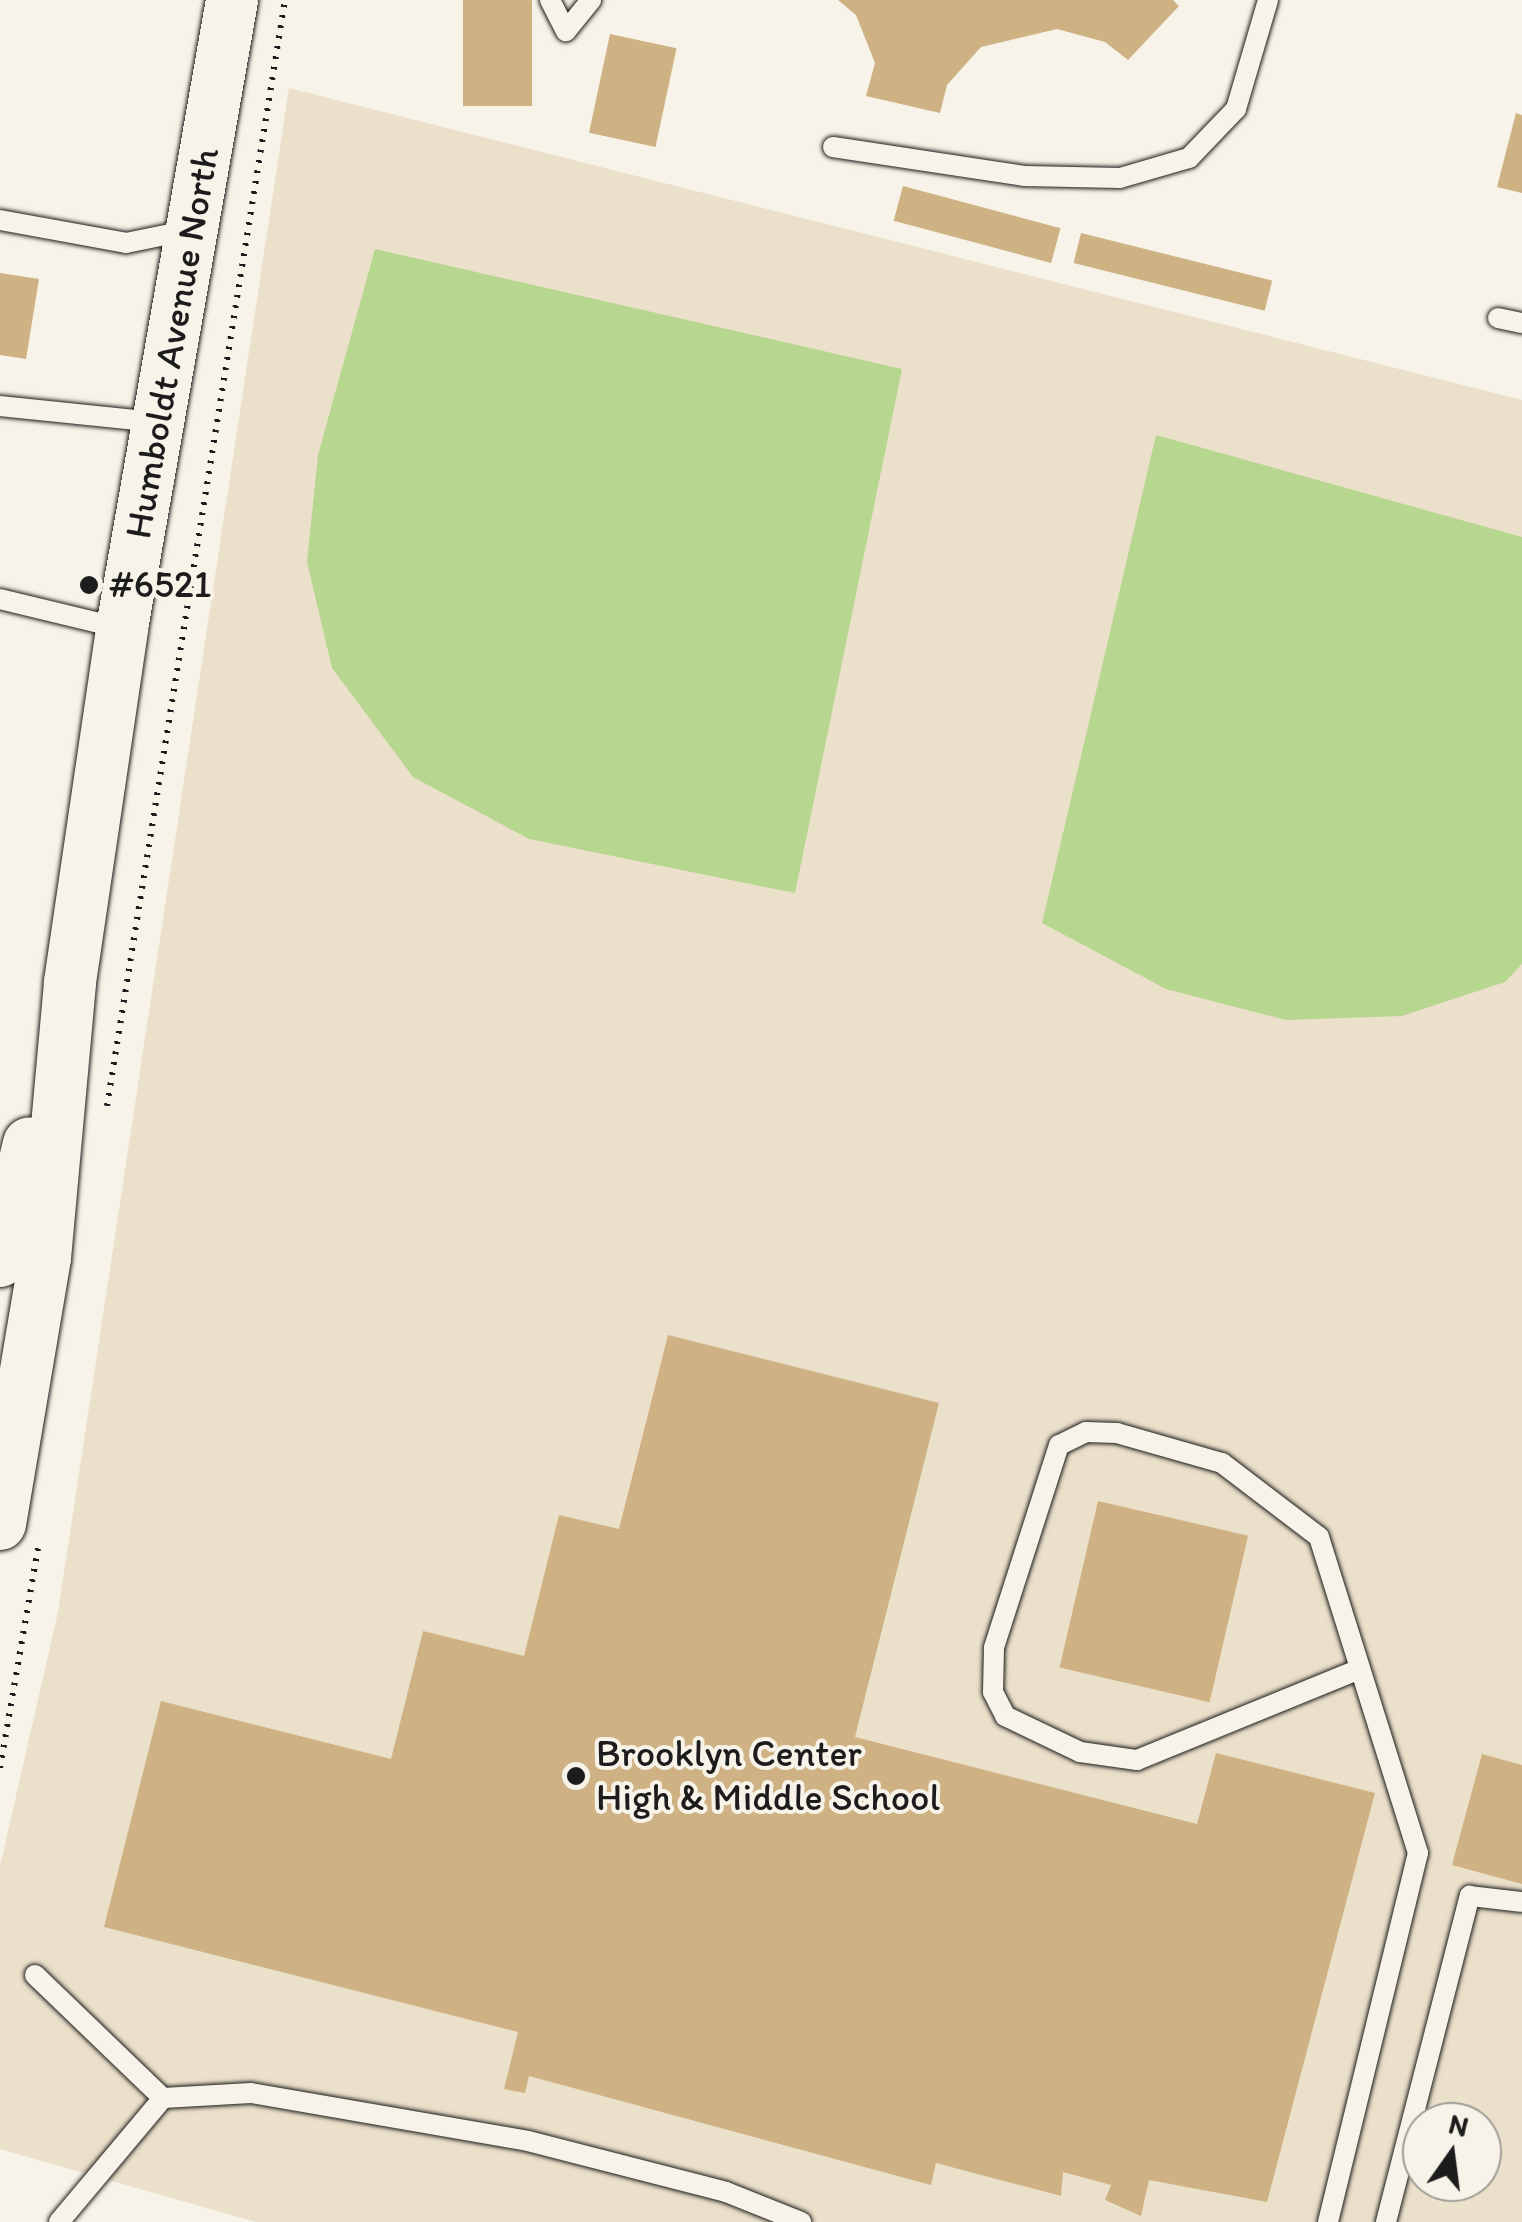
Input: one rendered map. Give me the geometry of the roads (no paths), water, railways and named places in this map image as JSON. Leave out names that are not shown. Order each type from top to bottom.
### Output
[{"type":"street","name":"Humboldt Avenue North","points":[[20,1531],[70,982],[122,628],[232,0]]},
{"type":"street","name":"Humboldt Avenue North","points":[[0,1261],[70,982]]},
{"type":"lane","points":[[550,0],[566,31],[591,0]]},
{"type":"lane","points":[[833,148],[1024,176],[1120,178],[1189,158],[1236,109],[1268,0]]},
{"type":"lane","points":[[0,220],[126,242],[192,230]]},
{"type":"lane","points":[[1498,318],[1522,323]]},
{"type":"lane","points":[[0,406],[158,422]]},
{"type":"lane","points":[[0,600],[122,628]]},
{"type":"lane","points":[[1328,2222],[1418,1853],[1319,1536],[1222,1462],[1117,1433],[1086,1432],[1059,1445],[994,1648],[993,1692],[1005,1716],[1080,1752],[1137,1760],[1358,1670]]},
{"type":"lane","points":[[1386,2222],[1470,1896],[1522,1902]]},
{"type":"lane","points":[[35,1975],[163,2098]]},
{"type":"lane","points":[[58,2222],[163,2098],[252,2093],[528,2142],[726,2192],[800,2222]]},
{"type":"place","name":"#6521","points":[[89,585]]},
{"type":"place","name":"Brooklyn Center High & Middle School","points":[[576,1776]]}]
